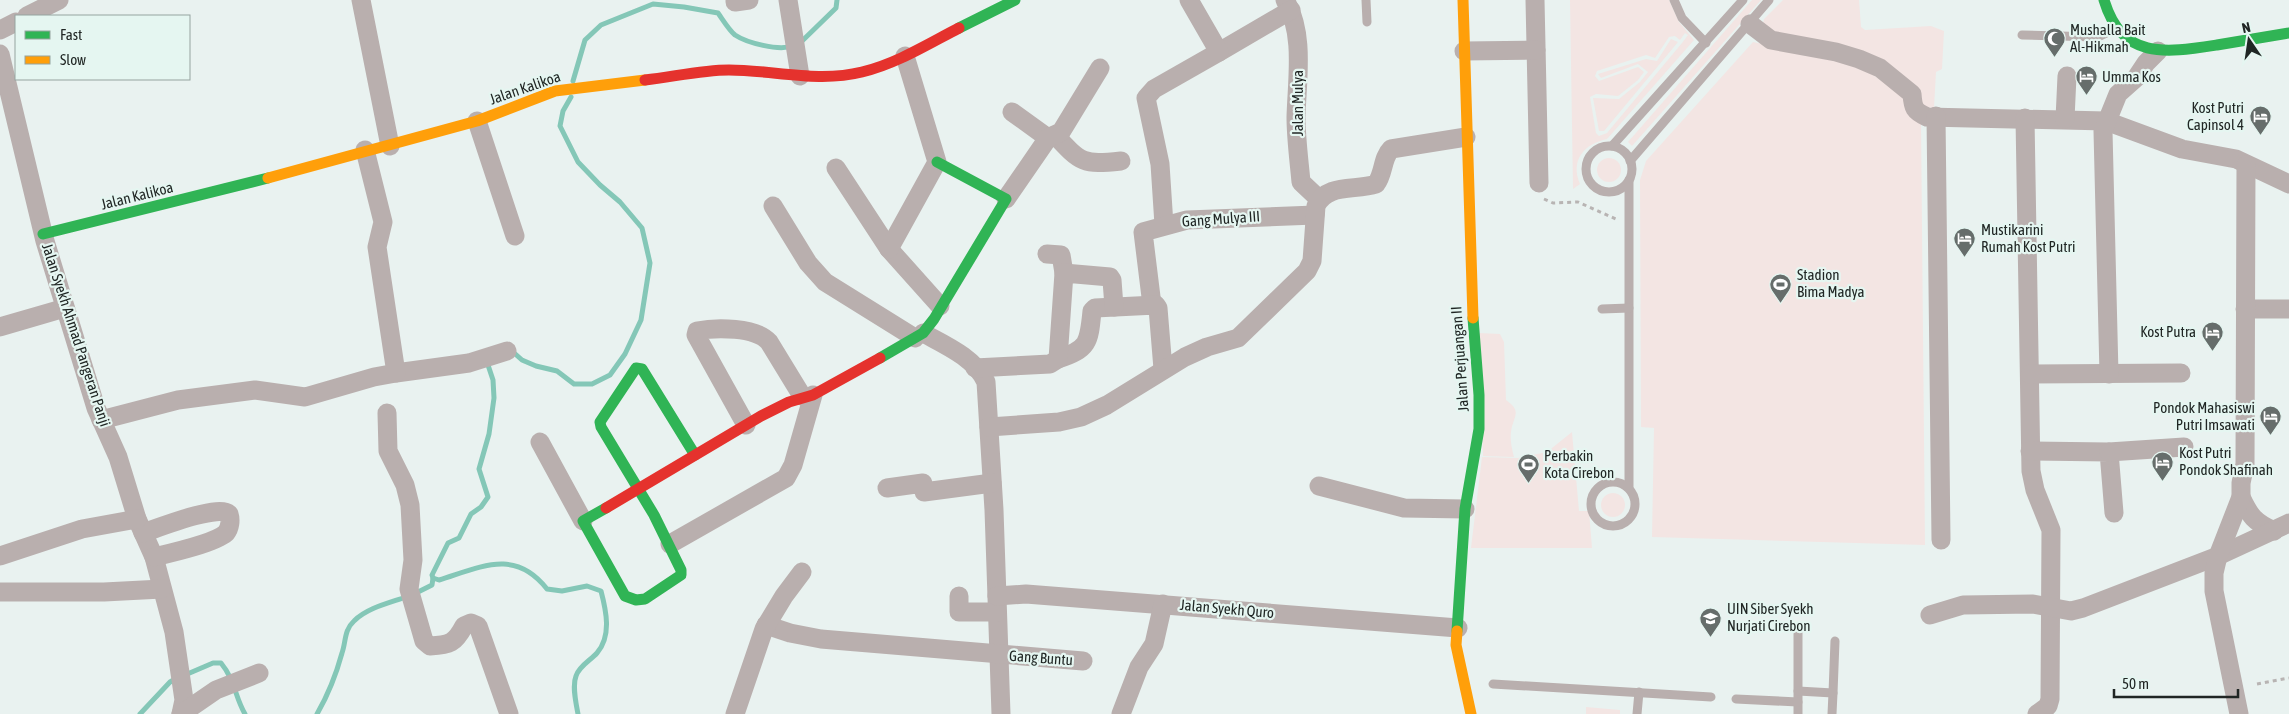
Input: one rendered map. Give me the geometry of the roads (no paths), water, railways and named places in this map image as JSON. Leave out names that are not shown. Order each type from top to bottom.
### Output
[{"type":"street","points":[[29,15],[59,0]]},
{"type":"street","points":[[360,0],[390,146]]},
{"type":"street","points":[[735,0],[735,2],[749,0]]},
{"type":"street","points":[[788,0],[792,35],[800,76]]},
{"type":"street","name":"Jalan Kalikoa","points":[[43,234],[240,186],[365,150],[390,146],[477,121],[555,90],[728,70],[800,76],[854,73],[884,65],[905,56],[1015,0]]},
{"type":"street","points":[[1189,0],[1219,52]]},
{"type":"street","name":"Jalan Perjuangan II","points":[[1463,0],[1466,137],[1470,187],[1471,298],[1479,395],[1478,429],[1465,509],[1456,644],[1471,714]]},
{"type":"street","points":[[1535,0],[1539,188]]},
{"type":"street","points":[[2104,0],[2115,29],[2138,47],[2158,52],[2176,51],[2289,33]]},
{"type":"street","points":[[1164,225],[1160,164],[1146,98],[1154,89],[1219,52],[1288,5]]},
{"type":"street","name":"Jalan Mulya","points":[[1288,5],[1294,18],[1298,71],[1296,118],[1301,182],[1317,207]]},
{"type":"street","points":[[0,30],[15,22]]},
{"type":"street","points":[[1750,24],[1771,40],[1836,52],[1859,58],[1880,68],[1912,94],[1913,108],[1916,112],[1927,117],[2106,121],[2182,149],[2236,159],[2289,184]]},
{"type":"street","points":[[1464,51],[1536,50]]},
{"type":"street","points":[[2108,374],[2103,131],[2118,94],[2136,78],[2146,63],[2158,52]]},
{"type":"street","name":"Jalan Syekh Ahmad Pangeran Panji","points":[[0,54],[43,234],[101,420],[118,457],[140,526],[154,557],[174,632],[182,709]]},
{"type":"street","points":[[905,56],[937,162],[1006,200]]},
{"type":"street","points":[[583,521],[746,425],[808,396],[919,336],[940,306],[1006,200],[1051,137],[1062,132],[1100,68]]},
{"type":"street","points":[[2065,119],[2067,76]]},
{"type":"street","points":[[1012,112],[1051,137],[1082,161],[1098,163],[1121,161]]},
{"type":"street","points":[[1936,116],[1941,540]]},
{"type":"street","points":[[2025,118],[2031,471],[2035,490],[2050,535],[2050,698],[2048,706],[2037,714]]},
{"type":"street","points":[[477,121],[515,236]]},
{"type":"street","points":[[989,427],[1059,422],[1081,417],[1107,405],[1163,369],[1207,347],[1238,338],[1307,271],[1312,261],[1317,207],[1326,193],[1376,184],[1387,153],[1391,149],[1466,137]]},
{"type":"street","points":[[365,150],[383,222],[377,247],[396,373]]},
{"type":"street","points":[[889,249],[937,162]]},
{"type":"street","points":[[2239,714],[2214,591],[2214,573],[2241,490],[2245,464],[2246,165]]},
{"type":"street","points":[[836,168],[889,249],[940,306]]},
{"type":"street","points":[[773,206],[808,263],[826,282],[919,336],[960,353],[986,382],[1001,714]]},
{"type":"street","name":"Gang Mulya III","points":[[1152,305],[1142,232],[1187,220],[1317,207]]},
{"type":"street","points":[[1047,254],[1061,255],[1064,273],[1058,359]]},
{"type":"street","points":[[1064,273],[1110,277],[1112,280],[1114,307]]},
{"type":"street","points":[[975,368],[1050,364],[1058,359],[1076,354],[1086,346],[1090,338],[1092,311],[1095,308],[1156,305],[1158,308],[1163,369]]},
{"type":"street","points":[[0,327],[66,308]]},
{"type":"street","points":[[2245,309],[2289,309]]},
{"type":"street","points":[[670,544],[786,478],[793,465],[808,396],[763,336],[735,329],[697,331],[696,335],[746,425]]},
{"type":"street","points":[[101,420],[178,400],[255,390],[305,397],[374,377],[469,363],[507,351]]},
{"type":"street","points":[[540,442],[625,596],[636,600],[645,598],[680,575],[681,570],[670,544],[600,422],[636,368],[642,369],[695,456]]},
{"type":"street","points":[[2030,374],[2181,373]]},
{"type":"street","points":[[387,413],[388,451],[405,485],[410,505],[413,560],[409,589],[424,641],[430,646],[440,645],[456,640],[467,624],[478,626],[509,714]]},
{"type":"street","points":[[2030,451],[2109,452],[2184,448]]},
{"type":"street","points":[[2109,452],[2114,513]]},
{"type":"street","points":[[887,488],[923,483],[924,492],[992,483]]},
{"type":"street","points":[[1319,486],[1404,508],[1465,509]]},
{"type":"street","points":[[2241,490],[2248,511],[2257,524],[2281,527]]},
{"type":"street","points":[[0,556],[82,529],[140,526],[222,510],[229,514],[228,530],[215,539],[154,557]]},
{"type":"street","points":[[1930,615],[1963,605],[2033,604],[2071,611],[2083,608],[2218,556],[2281,527]]},
{"type":"street","points":[[735,714],[766,625],[802,572]]},
{"type":"street","points":[[0,592],[104,592],[162,589]]},
{"type":"street","name":"Jalan Syekh Quro","points":[[959,596],[960,612],[997,604],[1026,594],[1458,628]]},
{"type":"street","points":[[1120,714],[1139,666],[1154,644],[1163,604]]},
{"type":"street","name":"Gang Buntu","points":[[766,625],[790,633],[821,639],[1083,661]]},
{"type":"street","points":[[182,709],[216,690],[251,676]]},
{"type":"lane","points":[[1366,0],[1366,22]]},
{"type":"lane","points":[[1674,0],[1682,18],[1706,43]]},
{"type":"lane","points":[[1629,180],[1620,189],[1605,192],[1597,189],[1587,177],[1585,169],[1591,154],[1597,149],[1612,146],[1743,0]]},
{"type":"lane","points":[[1630,161],[1770,0]]},
{"type":"lane","points":[[2022,35],[2098,37],[2115,29]]},
{"type":"lane","points":[[1612,146],[1626,154],[1632,169],[1629,180],[1629,488],[1634,495],[1635,504],[1634,513],[1628,520],[1612,526],[1596,519],[1590,503],[1592,495],[1597,488],[1613,481],[1629,488]]},
{"type":"lane","points":[[1602,308],[1629,308]]},
{"type":"lane","points":[[1798,629],[1798,714]]},
{"type":"lane","points":[[1832,714],[1835,641]]},
{"type":"lane","points":[[1493,684],[1711,697]]},
{"type":"lane","points":[[1798,691],[1833,693]]},
{"type":"lane","points":[[1637,714],[1639,692]]},
{"type":"lane","points":[[1736,699],[1798,702]]},
{"type":"waterway","points":[[800,43],[836,8],[837,0]]},
{"type":"waterway","points":[[573,81],[585,40],[601,25],[653,4],[718,13],[735,35],[740,38],[771,47],[792,46]]},
{"type":"waterway","points":[[511,353],[513,352],[522,360],[536,366],[557,371],[574,384],[592,384],[610,375],[625,354],[641,320],[650,263],[642,228],[620,202],[578,162],[560,126],[563,111],[571,97]]},
{"type":"waterway","points":[[487,362],[493,380],[494,398],[489,434],[479,469],[488,497],[481,507],[471,514],[459,538],[448,543],[432,575],[433,578],[439,580],[483,566],[510,565],[523,568],[535,576],[547,589],[562,591],[587,586],[601,591],[606,614],[605,639],[597,653],[580,669],[576,676],[574,690],[578,714]]},
{"type":"waterway","points":[[414,594],[432,585],[433,578]]},
{"type":"waterway","points":[[317,714],[334,677],[347,632],[351,625],[359,616],[372,609],[406,597]]},
{"type":"waterway","points":[[185,675],[213,663],[221,663],[226,669],[245,714]]},
{"type":"waterway","points":[[140,714],[170,682],[177,678]]},
{"type":"place","name":"Mushalla Bait Al-Hikmah","points":[[2054,58]]},
{"type":"place","name":"Umma Kos","points":[[2086,96]]},
{"type":"place","name":"Kost Putri Capinsol 4","points":[[2260,136]]},
{"type":"place","name":"Mustikarini Rumah Kost Putri","points":[[1965,258]]},
{"type":"place","name":"Stadion Bima Madya","points":[[1781,303]]},
{"type":"place","name":"Kost Putra","points":[[2212,351]]},
{"type":"place","name":"Pondok Mahasiswi Putri Imsawati","points":[[2271,436]]},
{"type":"place","name":"Kost Putri Pondok Shafinah","points":[[2163,481]]},
{"type":"place","name":"Perbakin Kota Cirebon","points":[[1528,484]]},
{"type":"place","name":"UIN Siber Syekh Nurjati Cirebon","points":[[1711,637]]}]
